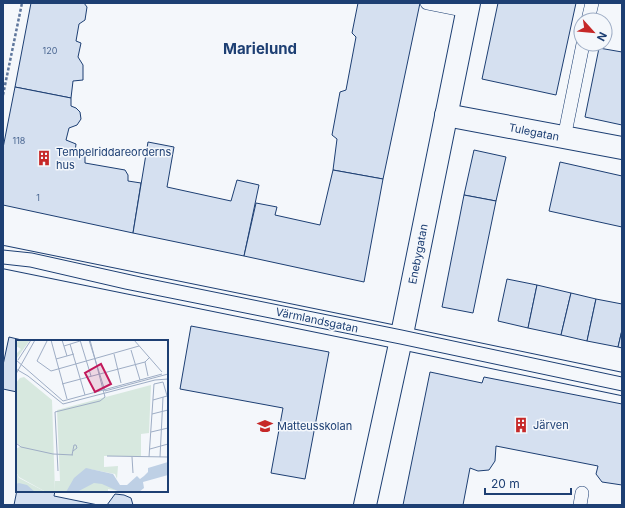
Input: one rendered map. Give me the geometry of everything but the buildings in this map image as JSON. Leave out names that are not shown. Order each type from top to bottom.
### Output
[{"type":"street","name":"Enebygatan","points":[[365,505],[401,338],[468,7]]},
{"type":"street","name":"Tulegatan","points":[[446,115],[622,148]]},
{"type":"street","name":"Värmlandsgatan","points":[[6,255],[622,384]]},
{"type":"lane","points":[[427,3],[468,7]]},
{"type":"lane","points":[[564,138],[581,52]]},
{"type":"path","points":[[3,96],[22,3]]},
{"type":"tram line","points":[[3,250],[32,253],[145,278],[402,330],[622,377]]},
{"type":"tram line","points":[[3,264],[30,267],[125,289],[400,344],[622,391]]},
{"type":"place","name":"Tempelriddareorderns hus","points":[[44,158]]},
{"type":"place","name":"Järven","points":[[521,425]]},
{"type":"place","name":"Matteusskolan","points":[[265,426]]},
{"type":"district","name":"Marielund","points":[[260,48]]}]
